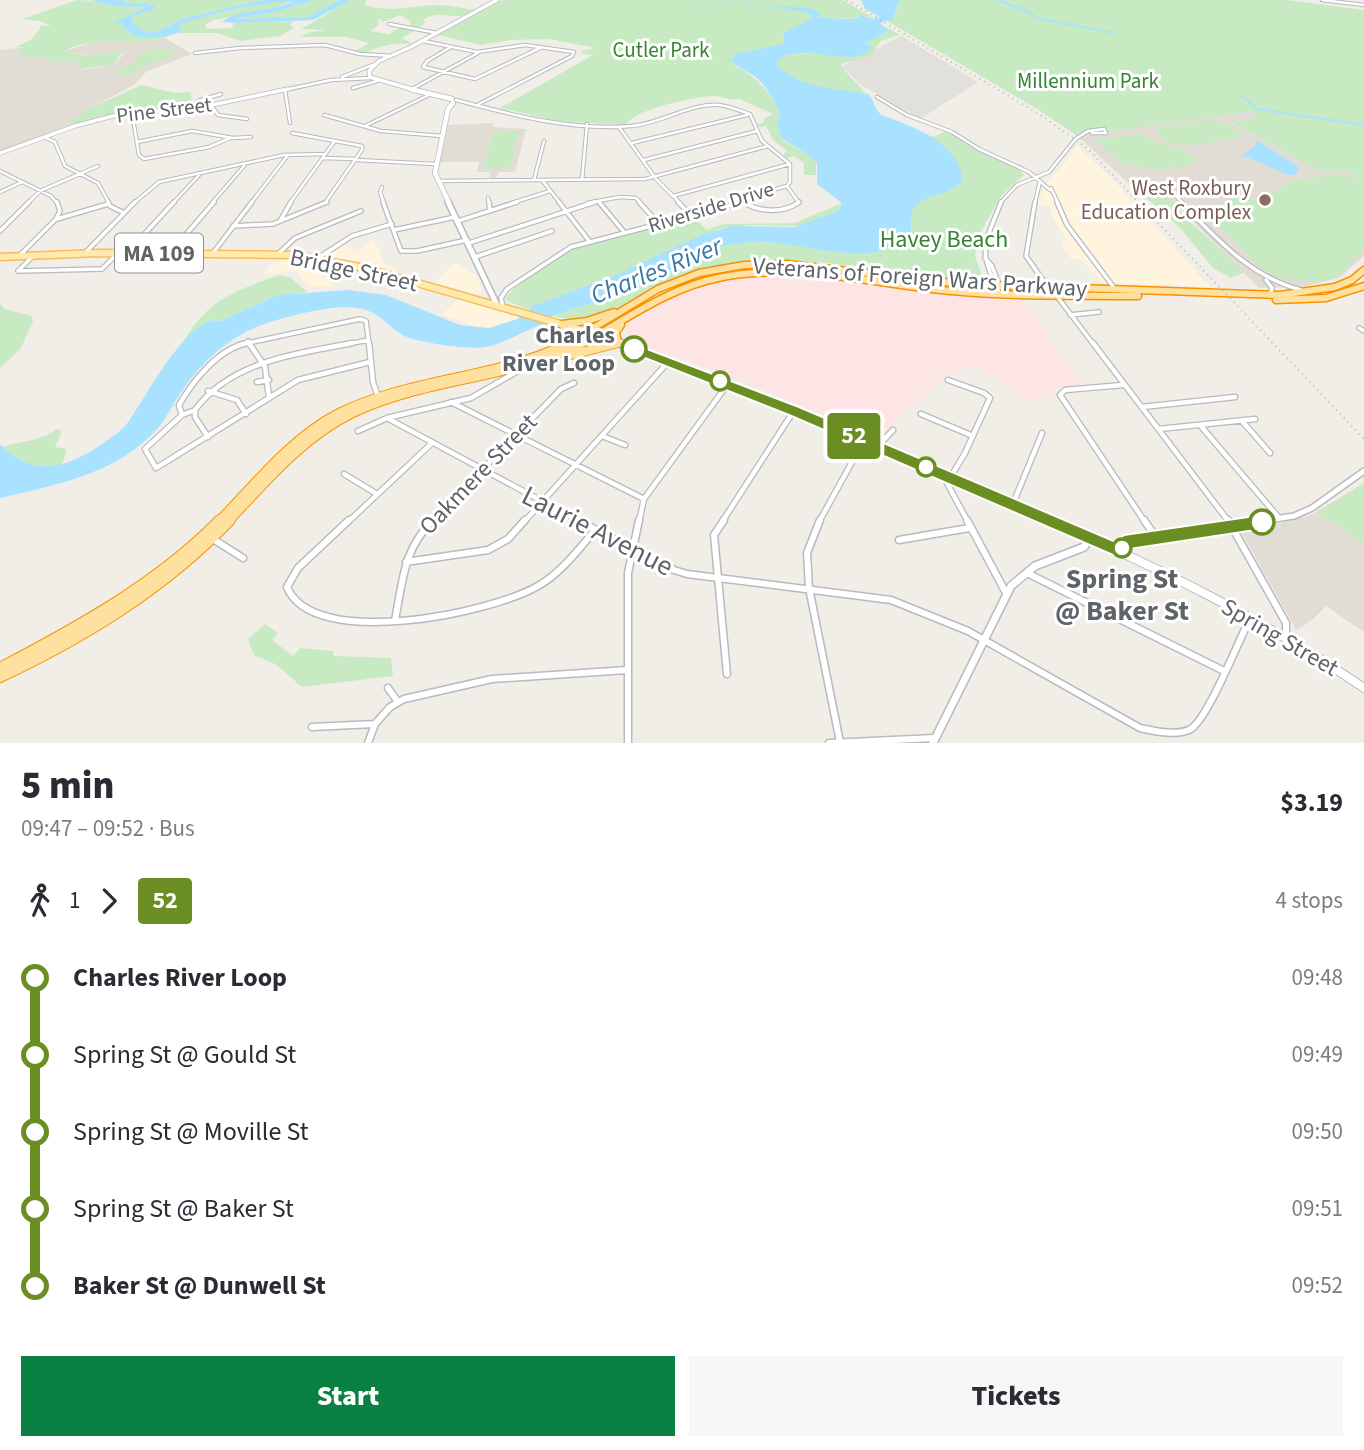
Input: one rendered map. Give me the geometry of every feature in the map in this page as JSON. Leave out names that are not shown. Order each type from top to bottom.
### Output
[{"type":"highway","name":"Veterans of Foreign Wars Parkway","points":[[0,677],[56,649],[119,611],[167,577],[212,538],[295,452],[340,420],[394,397],[526,366],[565,353],[691,285],[727,275],[799,265],[941,282],[1270,295],[1320,291],[1350,281],[1364,270]]},
{"type":"highway","name":"Veterans of Foreign Wars Parkway","points":[[0,668],[56,640],[133,593],[201,539],[275,462],[304,436],[341,412],[378,397],[555,349],[589,332],[662,287],[689,276],[729,267],[765,268],[948,291],[1295,300],[1330,297],[1364,286]]},
{"type":"highway","points":[[555,349],[566,336],[562,324],[592,320],[628,307]]},
{"type":"highway","points":[[526,366],[618,342],[617,331],[625,320]]},
{"type":"main road","points":[[454,101],[445,102],[431,94],[371,78],[369,71],[375,64],[497,0]]},
{"type":"main road","points":[[445,102],[454,101]]},
{"type":"main road","points":[[445,102],[442,136],[435,164],[439,181],[500,306]]},
{"type":"main road","name":"Bridge Street","points":[[0,257],[85,253],[279,253],[365,268],[536,316]]},
{"type":"main road","points":[[480,300],[489,287]]},
{"type":"main road","name":"Spring Street","points":[[536,316],[599,335],[669,361],[878,446],[1090,537],[1250,618],[1364,688]]},
{"type":"street","points":[[1323,0],[1364,5]]},
{"type":"street","points":[[1355,0],[1357,4]]},
{"type":"street","points":[[389,24],[437,33]]},
{"type":"street","points":[[423,41],[479,52],[521,46],[570,50],[574,54],[478,105]]},
{"type":"street","points":[[195,53],[240,48],[328,45],[360,54],[391,56]]},
{"type":"street","points":[[452,47],[422,65],[426,70],[477,79],[541,47]]},
{"type":"street","points":[[412,89],[479,52]]},
{"type":"street","name":"Pine Street","points":[[0,153],[90,122],[132,113],[193,108],[285,90],[331,80],[375,64]]},
{"type":"street","name":"Pine Street","points":[[331,80],[371,78]]},
{"type":"street","name":"Pine Street","points":[[354,79],[377,80]]},
{"type":"street","points":[[352,88],[377,80]]},
{"type":"street","points":[[285,90],[289,100],[290,123]]},
{"type":"street","points":[[193,108],[198,100],[221,94]]},
{"type":"street","points":[[365,127],[431,94]]},
{"type":"street","points":[[877,97],[907,115],[952,132],[1039,178],[1051,190],[1068,225],[1115,290]]},
{"type":"street","points":[[454,101],[550,121],[618,126],[640,125],[715,105],[750,114]]},
{"type":"street","points":[[211,105],[218,115],[247,119]]},
{"type":"street","points":[[132,113],[141,158],[149,159],[209,146],[230,138]]},
{"type":"street","points":[[632,144],[750,114]]},
{"type":"street","name":"Riverside Drive","points":[[489,287],[509,288],[567,249],[743,202],[754,195],[787,186],[790,183],[790,164],[768,146],[757,131],[750,114]]},
{"type":"street","points":[[324,116],[385,131],[442,136]]},
{"type":"street","points":[[582,180],[586,124]]},
{"type":"street","points":[[618,126],[655,177],[692,216]]},
{"type":"street","points":[[1000,294],[992,266],[985,257],[984,238],[1001,201],[1017,185],[1039,178],[1059,161],[1075,139],[1084,133],[1104,129],[1106,132],[1084,133]]},
{"type":"street","points":[[137,142],[192,131],[230,138],[251,137]]},
{"type":"street","points":[[644,160],[757,131]]},
{"type":"street","points":[[233,226],[280,222],[326,203],[362,146],[292,134]]},
{"type":"street","points":[[46,138],[56,143],[65,166],[98,183],[108,204],[124,213]]},
{"type":"street","points":[[534,180],[544,141]]},
{"type":"street","points":[[280,222],[285,210],[335,142]]},
{"type":"street","points":[[439,181],[655,177],[768,146]]},
{"type":"street","points":[[85,253],[155,184],[289,155],[435,164]]},
{"type":"street","points":[[213,253],[289,155]]},
{"type":"street","points":[[673,196],[790,164]]},
{"type":"street","points":[[170,253],[244,165]]},
{"type":"street","points":[[0,231],[40,191],[98,166]]},
{"type":"street","points":[[1,172],[40,191],[58,203],[60,211],[56,219],[19,256]]},
{"type":"street","points":[[127,253],[201,173]]},
{"type":"street","points":[[1039,178],[1041,184],[1034,201],[1026,256],[1047,286]]},
{"type":"street","points":[[542,180],[590,242]]},
{"type":"street","points":[[2,190],[23,182]]},
{"type":"street","points":[[743,202],[764,212],[800,203],[801,200],[787,186]]},
{"type":"street","points":[[382,187],[380,192],[404,252],[468,242],[565,210],[614,198],[635,198],[659,223]]},
{"type":"street","points":[[394,230],[490,211],[550,191]]},
{"type":"street","points":[[1172,192],[1240,259],[1266,279],[1290,288],[1320,291]]},
{"type":"street","points":[[488,198],[490,211]]},
{"type":"street","points":[[599,202],[624,232]]},
{"type":"street","points":[[56,219],[108,204]]},
{"type":"street","points":[[279,253],[295,239],[361,211]]},
{"type":"street","points":[[318,258],[336,244],[391,224]]},
{"type":"street","points":[[475,257],[552,231]]},
{"type":"street","points":[[33,255],[18,271],[102,269],[118,253]]},
{"type":"street","points":[[1266,279],[1272,288],[1270,295]]},
{"type":"street","points":[[500,306],[501,296],[509,288]]},
{"type":"street","points":[[1056,295],[1233,527],[1286,622],[1289,631],[1286,638]]},
{"type":"street","points":[[1069,315],[1099,312]]},
{"type":"street","points":[[182,415],[179,405],[200,375],[224,354],[248,341],[360,319],[366,321],[370,362],[378,397]]},
{"type":"street","points":[[208,437],[195,417],[195,410],[208,391],[233,377],[266,364],[368,340]]},
{"type":"street","points":[[248,341],[266,364],[269,398]]},
{"type":"street","points":[[406,562],[471,554],[499,546],[542,503],[669,361]]},
{"type":"street","points":[[195,410],[182,415],[145,449],[156,468],[298,380],[370,362]]},
{"type":"street","points":[[358,430],[387,418],[471,398],[526,366]]},
{"type":"street","points":[[487,376],[492,377],[497,385]]},
{"type":"street","points":[[257,382],[269,380]]},
{"type":"street","points":[[948,380],[990,398],[952,478],[947,483],[1006,593]]},
{"type":"street","name":"Oakmere Street","points":[[395,620],[406,562],[417,536],[561,389],[575,383]]},
{"type":"street","points":[[628,743],[627,595],[644,499],[728,385]]},
{"type":"street","points":[[1124,385],[1065,390],[1060,393],[1061,399],[1156,538]]},
{"type":"street","points":[[208,391],[237,400],[246,414]]},
{"type":"street","points":[[1141,407],[1235,397]]},
{"type":"street","points":[[451,402],[644,499]]},
{"type":"street","points":[[727,674],[720,578],[714,545],[716,529],[794,411]]},
{"type":"street","points":[[920,414],[973,436]]},
{"type":"street","name":"Laurie Avenue","points":[[387,418],[634,551],[687,574],[891,600],[957,627],[1140,728],[1157,733],[1192,730],[1205,721],[1224,671],[1250,618]]},
{"type":"street","points":[[1158,429],[1255,419]]},
{"type":"street","points":[[1241,420],[1270,453]]},
{"type":"street","points":[[1200,425],[1279,519]]},
{"type":"street","points":[[878,446],[893,430]]},
{"type":"street","points":[[1013,504],[1042,433]]},
{"type":"street","points":[[602,436],[625,444]]},
{"type":"street","points":[[840,742],[808,588],[807,565],[809,544],[863,440]]},
{"type":"street","points":[[431,444],[298,568],[288,587],[292,599],[311,610],[351,620],[395,620],[480,609],[523,595],[555,574],[595,530]]},
{"type":"street","points":[[1120,551],[1124,542],[1279,519],[1312,508],[1364,471]]},
{"type":"street","points":[[344,474],[377,494]]},
{"type":"street","points":[[899,540],[969,528]]},
{"type":"street","points":[[829,743],[934,740],[1006,593],[1023,572],[1048,558],[1084,547],[1090,537]]},
{"type":"street","points":[[212,538],[243,558]]},
{"type":"street","points":[[1023,572],[1224,671]]},
{"type":"street","points":[[368,743],[374,724],[398,702],[492,679],[627,670]]},
{"type":"street","points":[[388,688],[398,702]]},
{"type":"street","points":[[312,727],[374,724]]},
{"type":"shaded area","points":[[902,36],[978,82],[920,119],[860,84],[842,66]]},
{"type":"shaded area","points":[[165,38],[192,54],[147,71],[134,85],[88,109],[82,123],[0,152],[0,50],[24,47],[17,52],[21,56],[47,58],[50,61],[74,60],[79,62],[80,69],[88,69],[115,64],[127,50],[90,56],[64,51],[98,41]]},
{"type":"shaded area","name":"West Roxbury Education Complex","points":[[1262,110],[1278,116],[1232,123],[1320,170],[1349,171],[1364,179],[1364,256],[1339,278],[1301,287],[1259,288],[1173,202],[1151,195],[1142,196],[1080,138],[1083,135],[1129,127]]},
{"type":"shaded area","points":[[493,123],[493,127],[526,129],[515,172],[499,172],[496,178],[489,178],[491,172],[477,172],[479,162],[440,162],[448,125]]},
{"type":"shaded area","points":[[1077,145],[1115,182],[1210,287],[1104,283],[1080,259],[1071,259],[1061,244],[1067,241],[1052,217],[1050,207],[1037,204],[1046,184]]},
{"type":"shaded area","points":[[374,239],[384,264],[397,268],[393,272],[324,258],[333,248],[344,243],[357,252]]},
{"type":"shaded area","points":[[282,257],[318,262],[333,287],[308,287],[297,271],[264,275],[269,265],[277,265]]},
{"type":"shaded area","points":[[455,263],[477,275],[482,293],[476,294],[434,283]]},
{"type":"shaded area","points":[[788,275],[944,294],[1021,298],[1085,387],[1052,390],[1056,397],[1026,399],[975,366],[965,367],[945,376],[879,438],[722,373],[630,340],[626,336],[626,325],[681,291],[729,277]]},
{"type":"shaded area","points":[[459,299],[520,317],[505,327],[502,324],[486,329],[470,327],[471,325],[441,315]]},
{"type":"shaded area","points":[[1364,483],[1364,632],[1326,606],[1312,620],[1296,630],[1242,533],[1311,515]]},
{"type":"green space","points":[[77,0],[97,1],[111,6],[147,7],[118,22],[137,36],[172,35],[145,41],[90,43],[64,51],[87,56],[128,50],[119,56],[115,64],[80,69],[79,62],[50,61],[47,58],[21,56],[17,52],[24,47],[16,47],[31,40],[41,27],[39,26],[51,26],[40,21],[22,19]]},
{"type":"green space","points":[[262,0],[184,18],[161,30],[147,33],[132,25],[135,24],[131,21],[132,17],[152,10],[156,5],[121,2]]},
{"type":"green space","points":[[279,0],[293,1],[272,9],[213,20],[205,25],[207,29],[234,28],[231,27],[235,23],[293,21],[290,25],[294,28],[280,36],[240,41],[217,33],[180,33],[183,29],[174,27],[196,18]]},
{"type":"green space","points":[[313,0],[339,0],[312,17],[234,19],[280,11]]},
{"type":"green space","points":[[349,0],[367,0],[365,5],[384,9],[442,5],[479,9],[464,16],[432,16],[422,21],[427,22],[419,27],[411,26],[410,21],[400,15],[383,22],[379,19],[377,23],[380,24],[370,31],[389,34],[401,27],[415,30],[402,38],[413,44],[401,43],[367,52],[377,54],[355,51],[369,43],[346,37],[301,37],[307,33],[326,30],[301,29],[332,11],[333,7]]},
{"type":"green space","name":"Cutler Park","points":[[503,0],[843,0],[874,18],[861,15],[856,19],[826,18],[808,22],[783,36],[783,44],[732,57],[735,66],[756,80],[776,105],[780,113],[777,121],[782,140],[816,162],[816,175],[804,175],[804,163],[794,156],[788,158],[783,155],[787,151],[774,141],[766,126],[759,127],[758,124],[773,114],[740,99],[713,96],[678,102],[652,109],[625,125],[558,121],[500,108],[593,55],[582,54],[582,51],[596,48],[549,39],[511,40],[481,45],[438,35]]},
{"type":"green space","name":"Millennium Park","points":[[900,0],[1287,0],[1364,10],[1362,250],[1342,273],[1330,279],[1309,282],[1287,279],[1259,266],[1205,211],[1236,196],[1258,201],[1291,181],[1338,174],[1362,179],[1349,171],[1320,171],[1231,122],[1257,119],[1254,111],[1083,135],[1080,138],[1039,110],[887,21],[896,13]]},
{"type":"green space","points":[[881,24],[900,35],[881,41],[871,55],[841,64],[865,94],[807,84],[774,64],[775,58],[795,53],[859,56],[869,40],[888,32]]},
{"type":"green space","points":[[148,49],[178,50],[164,60],[151,60],[156,62],[126,75],[114,71],[139,61],[134,60]]},
{"type":"green space","points":[[142,85],[175,93],[191,92],[192,106],[132,112],[70,123],[88,109]]},
{"type":"green space","points":[[1210,120],[1231,125],[1244,136],[1186,145],[1174,144],[1155,133],[1161,127]]},
{"type":"green space","points":[[494,130],[518,132],[510,168],[484,169]]},
{"type":"green space","name":"Havey Beach","points":[[946,131],[973,148],[1018,169],[1024,175],[1001,196],[979,235],[975,256],[985,284],[819,262],[756,259],[687,275],[618,311],[572,320],[552,316],[637,289],[700,252],[719,245],[762,242],[861,253],[888,248],[907,239],[912,228],[911,208],[933,137]]},
{"type":"green space","points":[[1140,134],[1199,159],[1180,169],[1170,165],[1171,171],[1124,164],[1093,140]]},
{"type":"green space","points":[[1152,194],[1171,199],[1186,218],[1245,272],[1231,278],[1213,268],[1181,229],[1145,197],[1153,197]]},
{"type":"green space","points":[[842,203],[839,210],[799,226],[749,225],[719,229],[616,275],[527,309],[505,300],[526,279],[579,247],[695,218],[706,230],[724,224],[795,223]]},
{"type":"green space","points":[[279,275],[291,278],[307,292],[273,297],[220,321],[215,319],[185,339],[194,325],[214,305],[237,291]]},
{"type":"green space","points":[[0,304],[5,309],[32,316],[33,321],[21,348],[0,368]]},
{"type":"green space","points":[[57,429],[62,431],[55,447],[67,449],[62,465],[46,466],[22,462],[3,447],[38,439]]},
{"type":"green space","points":[[1364,483],[1364,542],[1317,513]]},
{"type":"green space","points":[[265,624],[278,633],[272,640],[293,656],[300,648],[334,651],[333,656],[391,658],[393,676],[302,687],[277,665],[254,655],[248,639]]},
{"type":"water","points":[[92,0],[124,0],[122,2],[156,5],[152,10],[132,17],[131,21],[136,24],[133,25],[147,33],[161,30],[184,18],[262,0],[313,0],[280,11],[234,19],[309,17],[339,0],[350,0],[313,20],[222,22],[237,15],[293,1],[283,1],[215,14],[176,27],[183,27],[181,32],[148,38],[132,34],[122,23],[113,23],[147,7],[111,6]]},
{"type":"water","name":"Charles River","points":[[686,0],[809,8],[820,12],[818,18],[855,19],[861,15],[873,19],[880,17],[865,9],[861,0],[900,0],[893,19],[880,23],[888,31],[866,43],[872,47],[865,53],[844,57],[795,53],[776,62],[783,71],[805,82],[868,94],[882,115],[920,131],[943,145],[959,166],[963,180],[952,189],[916,205],[907,239],[887,250],[869,253],[832,252],[758,242],[723,246],[690,256],[687,262],[633,290],[552,316],[545,324],[486,347],[458,347],[407,337],[373,313],[358,308],[322,310],[269,322],[247,331],[225,345],[205,363],[157,429],[123,457],[84,476],[0,498],[0,444],[25,462],[38,466],[65,463],[92,451],[126,425],[167,362],[194,330],[278,295],[348,290],[386,295],[460,325],[489,328],[517,319],[533,306],[616,275],[701,235],[733,226],[795,227],[839,210],[842,203],[817,184],[817,163],[781,138],[777,121],[780,113],[765,87],[758,79],[736,66],[731,59],[739,53],[783,44],[784,32],[812,19],[809,13],[777,7]]},
{"type":"water","points":[[1257,140],[1297,166],[1299,171],[1288,175],[1242,155],[1254,147]]},
{"type":"waterway","points":[[997,0],[1030,12],[1036,18],[1114,33]]},
{"type":"waterway","points":[[1242,96],[1257,109],[1364,125]]},
{"type":"railway","points":[[847,0],[1039,114],[1087,148],[1364,439]]},
{"type":"bus line","name":"52","points":[[634,349],[794,411],[1120,551],[1124,542],[1262,522]]},
{"type":"place","name":"West Roxbury Education Complex","points":[[1265,200]]},
{"type":"place","name":"Charles River Loop","points":[[634,349]]},
{"type":"place","name":"Spring St @ Baker St","points":[[1122,548]]}]
